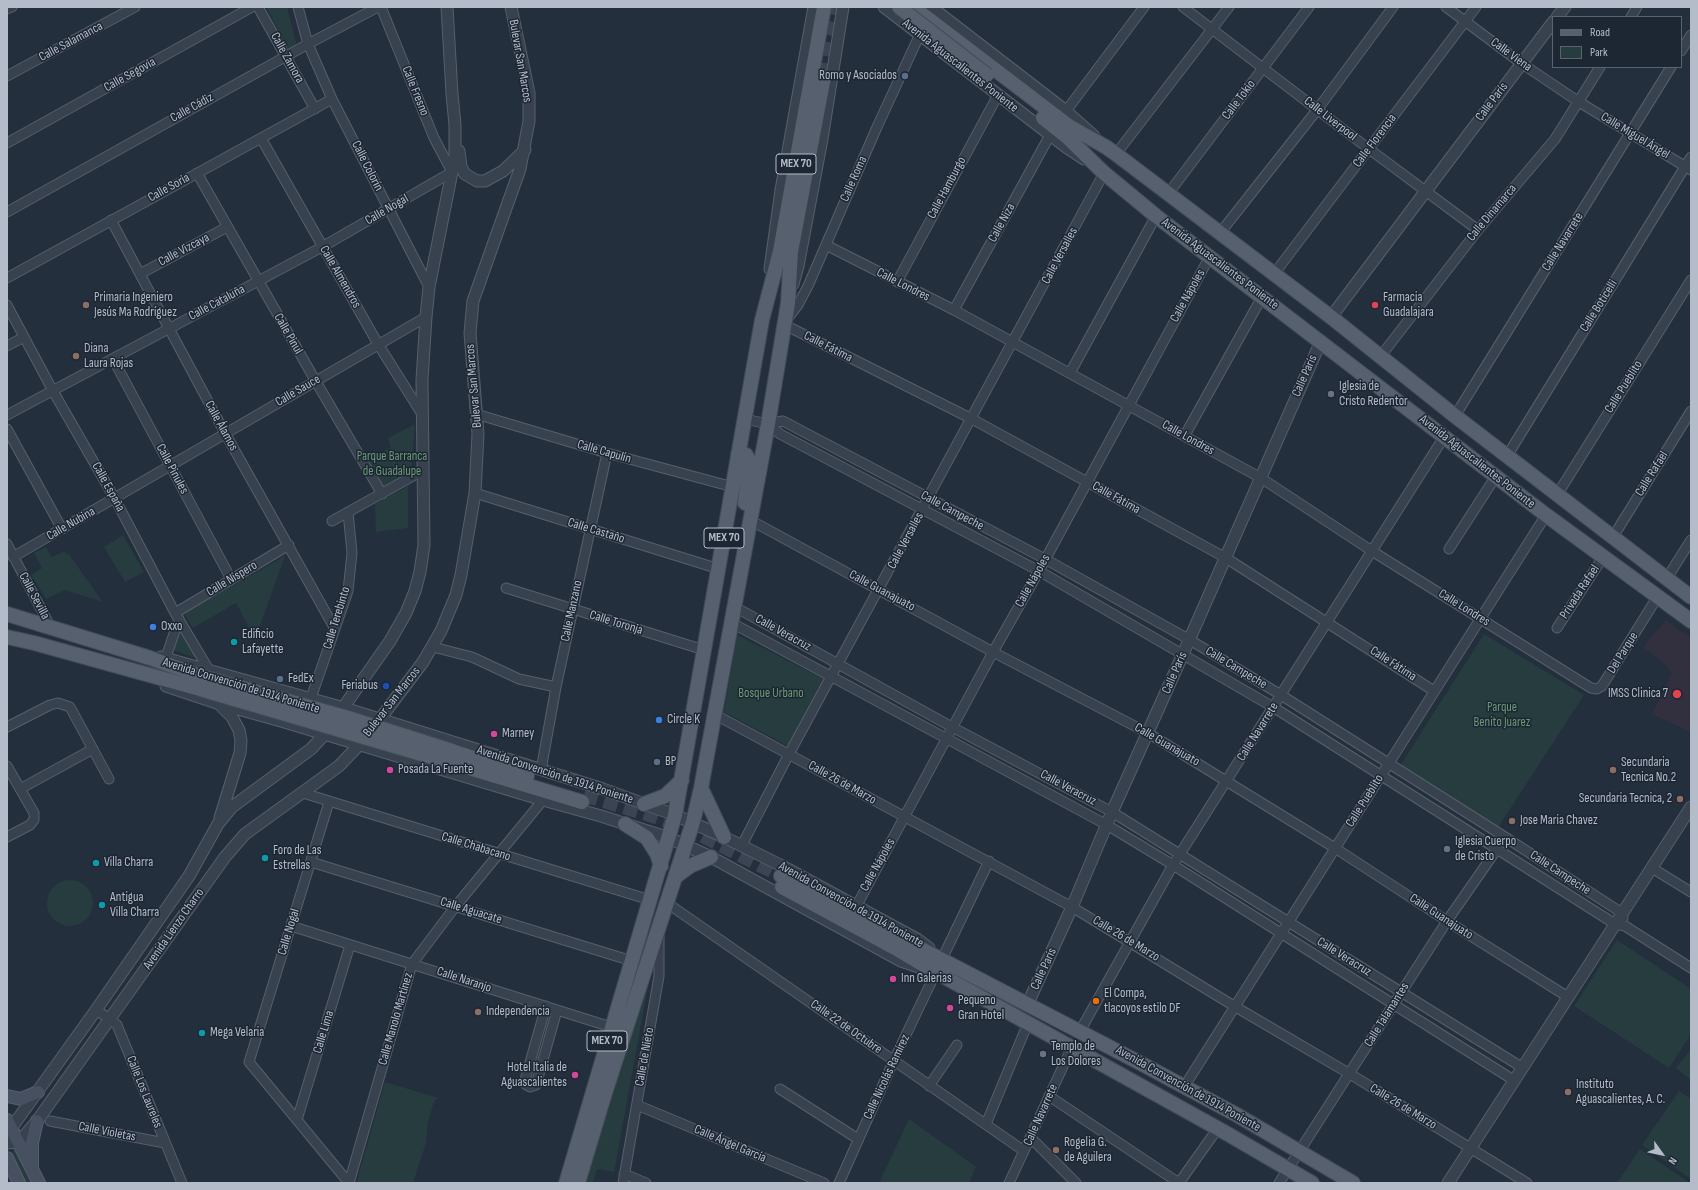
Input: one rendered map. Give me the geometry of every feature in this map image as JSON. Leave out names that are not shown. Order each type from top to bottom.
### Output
[{"type":"main road","name":"MEX 70","points":[[566,1183],[611,1026],[662,866],[675,815],[762,320],[780,252],[824,7]]},
{"type":"main road","name":"Avenida Aguascalientes Poniente","points":[[913,7],[1069,126],[1111,150],[1331,317],[1557,495],[1691,597]]},
{"type":"main road","name":"Avenida Aguascalientes Poniente","points":[[899,10],[987,75],[1066,138],[1156,216],[1546,515],[1691,621]]},
{"type":"main road","name":"MEX 70","points":[[578,1183],[605,1092],[686,845],[701,788],[768,424],[788,303],[791,252],[824,77]]},
{"type":"main road","points":[[738,454],[746,455],[750,463],[745,496],[745,507],[750,520]]},
{"type":"main road","name":"Avenida Convención de 1914 Poniente","points":[[7,614],[150,658],[204,679],[583,798]]},
{"type":"main road","name":"Avenida Convención de 1914 Poniente","points":[[7,637],[34,643],[150,676],[204,679]]},
{"type":"main road","points":[[644,804],[665,796],[682,780]]},
{"type":"main road","points":[[701,788],[724,836]]},
{"type":"main road","points":[[625,824],[647,838],[657,854],[662,866]]},
{"type":"main road","points":[[675,877],[695,863],[711,857]]},
{"type":"main road","name":"Avenida Convención de 1914 Poniente","points":[[1312,1183],[1218,1128],[934,971],[779,880],[1028,1003],[1300,1151],[1353,1183]]},
{"type":"main road","points":[[557,1183],[579,1112],[596,1080]]},
{"type":"main road","points":[[7,1096],[21,1099],[38,1092]]},
{"type":"main road","points":[[32,1169],[32,1143],[37,1121]]},
{"type":"main road","points":[[9,1127],[13,1142],[32,1169],[39,1183]]},
{"type":"main road","points":[[7,1158],[19,1183]]},
{"type":"street","points":[[7,9],[12,7]]},
{"type":"street","name":"Calle Salamanca","points":[[7,76],[135,7]]},
{"type":"street","name":"Calle Segovia","points":[[7,143],[252,7]]},
{"type":"street","name":"Calle Zamora","points":[[258,7],[315,108]]},
{"type":"street","name":"Calle Colorín","points":[[298,7],[308,44],[332,99],[429,287]]},
{"type":"street","name":"Calle Cádiz","points":[[7,212],[286,56],[379,7]]},
{"type":"street","name":"Calle Fresno","points":[[379,7],[434,138],[452,172]]},
{"type":"street","points":[[446,7],[452,94],[461,167],[465,174],[477,181],[485,181],[503,171],[525,150]]},
{"type":"street","name":"Bulevar San Marcos","points":[[359,745],[433,647],[441,632],[456,595],[461,575],[474,493],[478,440],[470,333],[474,301],[520,169],[525,150],[529,121],[528,94],[511,7]]},
{"type":"street","name":"MEX 70","points":[[762,320],[781,190],[814,7]]},
{"type":"street","name":"MEX 70","points":[[788,303],[798,266],[821,147],[843,7]]},
{"type":"street","name":"Avenida Aguascalientes Poniente","points":[[884,7],[899,10],[920,34],[1050,135],[1077,155],[1100,169]]},
{"type":"street","points":[[1066,111],[1144,7]]},
{"type":"street","name":"Calle Liverpool","points":[[1183,7],[1317,110],[1478,230]]},
{"type":"street","points":[[1111,150],[1229,7]]},
{"type":"street","name":"Calle Tokio","points":[[1168,194],[1309,7]]},
{"type":"street","points":[[1220,233],[1317,110],[1393,7]]},
{"type":"street","name":"Calle Viena","points":[[1446,7],[1521,63],[1579,102]]},
{"type":"street","name":"Calle Florencia","points":[[1274,274],[1476,7]]},
{"type":"street","points":[[1558,16],[1565,7]]},
{"type":"street","points":[[1632,16],[1637,7]]},
{"type":"street","name":"Avenida Aguascalientes Poniente","points":[[934,8],[1066,111],[1111,150]]},
{"type":"street","name":"Calle París","points":[[1331,317],[1552,23]]},
{"type":"street","name":"Calle Roma","points":[[785,324],[798,305],[808,286],[877,127],[920,34]]},
{"type":"street","points":[[1682,49],[1691,35]]},
{"type":"street","name":"Calle Dinamarca","points":[[1380,357],[1478,230],[1555,138],[1599,68]]},
{"type":"street","name":"Calle Navarrete","points":[[1456,416],[1670,68]]},
{"type":"street","name":"Calle Hamburgo","points":[[897,282],[998,95]]},
{"type":"street","name":"Calle Soria","points":[[7,278],[332,99]]},
{"type":"street","name":"Calle Miguel Ángel","points":[[1579,102],[1688,168]]},
{"type":"street","points":[[324,735],[390,641],[406,613],[415,591],[420,572],[424,545],[422,380],[426,317],[429,287],[452,172],[455,125]]},
{"type":"street","name":"Calle Niza","points":[[954,310],[1050,135]]},
{"type":"street","name":"Calle Almendros","points":[[261,138],[378,344],[422,414]]},
{"type":"street","name":"Calle Boticelli","points":[[1507,456],[1688,168],[1691,157]]},
{"type":"street","name":"Calle Versalles","points":[[742,845],[789,754],[1013,342],[1100,169]]},
{"type":"street","name":"Calle Nogal","points":[[322,247],[452,172]]},
{"type":"street","name":"Calle Pinul","points":[[197,173],[382,494]]},
{"type":"street","points":[[1070,373],[1156,216]]},
{"type":"street","name":"Calle Álamos","points":[[111,220],[225,433],[335,629]]},
{"type":"street","name":"Calle Vizcaya","points":[[140,274],[227,227]]},
{"type":"street","name":"Calle Londres","points":[[826,245],[954,310],[1128,406],[1185,435],[1261,478],[1372,551],[1537,655]]},
{"type":"street","name":"Calle Cataluña","points":[[7,415],[322,247]]},
{"type":"street","name":"Calle Nápoles","points":[[857,905],[946,738],[1039,571],[1210,256]]},
{"type":"street","name":"Calle Pueblito","points":[[1557,495],[1691,280]]},
{"type":"street","points":[[1185,435],[1262,297]]},
{"type":"street","name":"Calle España","points":[[7,305],[53,391],[115,499],[177,616],[204,679]]},
{"type":"street","name":"Calle Sauce","points":[[170,465],[426,317]]},
{"type":"street","name":"Calle Fátima","points":[[785,324],[972,419],[1226,558],[1434,690]]},
{"type":"street","points":[[7,346],[24,337]]},
{"type":"street","name":"Calle París","points":[[1028,1003],[1072,907],[1112,812],[1190,640],[1321,341]]},
{"type":"street","name":"Calle Pinules","points":[[113,359],[231,579]]},
{"type":"street","name":"Calle Rafael","points":[[1613,537],[1691,411]]},
{"type":"street","name":"Calle Capulín","points":[[476,414],[607,453],[733,487]]},
{"type":"street","name":"Calle Campeche","points":[[745,419],[768,424],[783,421],[1045,559],[1190,640],[1281,695],[1622,913]]},
{"type":"street","name":"Calle Campeche","points":[[768,424],[780,434],[1039,571],[1273,707],[1381,774],[1497,849],[1691,968]]},
{"type":"street","points":[[7,429],[62,529]]},
{"type":"street","name":"Calle Navarrete","points":[[1080,1031],[1180,853],[1444,437]]},
{"type":"street","name":"Calle Manzano","points":[[541,770],[556,687],[607,453]]},
{"type":"street","name":"Calle Nubina","points":[[13,557],[115,499],[170,465]]},
{"type":"street","points":[[332,521],[422,472]]},
{"type":"street","points":[[1449,549],[1496,476]]},
{"type":"street","name":"Calle Castaño","points":[[474,493],[719,569]]},
{"type":"street","name":"Calle Terebinto","points":[[311,698],[348,592],[352,553],[348,512]]},
{"type":"street","name":"Calle Pueblito","points":[[1184,1087],[1546,515]]},
{"type":"street","name":"Calle Guanajuato","points":[[750,520],[993,652],[1148,733],[1335,848],[1568,997]]},
{"type":"street","points":[[1667,578],[1691,540]]},
{"type":"street","name":"Calle Sevilla","points":[[7,544],[50,626]]},
{"type":"street","name":"Calle Níspero","points":[[177,616],[231,579],[289,545]]},
{"type":"street","name":"Privada Rafael","points":[[1557,628],[1603,557]]},
{"type":"street","name":"Calle Toronja","points":[[506,588],[704,650]]},
{"type":"street","name":"Del Parque","points":[[1537,655],[1591,688],[1597,689],[1602,686],[1658,596]]},
{"type":"street","name":"Calle Veracruz","points":[[735,607],[839,663],[952,727],[1112,812],[1523,1068]]},
{"type":"street","points":[[166,657],[177,616]]},
{"type":"street","name":"Calle Veracruz","points":[[732,622],[1107,825],[1515,1080]]},
{"type":"street","points":[[433,647],[472,657],[519,679],[556,687]]},
{"type":"street","name":"Avenida Convención de 1914 Poniente","points":[[150,658],[166,657],[204,679],[288,692],[311,698],[603,789],[675,815],[724,836],[857,905],[917,939],[926,945],[939,958]]},
{"type":"street","name":"Avenida Convención de 1914 Poniente","points":[[150,676],[165,686],[220,704],[669,838],[711,857],[901,961],[917,968],[934,971]]},
{"type":"street","points":[[281,721],[287,718],[293,708],[293,700],[288,692]]},
{"type":"street","points":[[7,727],[50,705],[64,704],[70,707],[74,711],[92,749],[109,779]]},
{"type":"street","points":[[218,824],[240,753],[241,741],[239,730],[232,717],[220,704]]},
{"type":"street","name":"Calle 26 de Marzo","points":[[714,714],[1072,907],[1130,941],[1234,1006],[1350,1074],[1527,1183]]},
{"type":"street","points":[[388,754],[384,743],[385,737],[394,726],[399,725]]},
{"type":"street","name":"Avenida Lienzo Charro","points":[[9,1127],[38,1092],[189,876],[218,824],[232,807],[311,748],[324,735]]},
{"type":"street","name":"Avenida Lienzo Charro","points":[[13,1142],[37,1121],[224,857],[245,834],[339,766],[359,745]]},
{"type":"street","points":[[20,789],[92,749]]},
{"type":"street","points":[[7,766],[34,813],[34,820],[30,825],[7,837]]},
{"type":"street","name":"Calle Chabacano","points":[[302,793],[650,900]]},
{"type":"street","name":"Calle Manolo Martínez","points":[[349,1183],[412,964],[455,907],[543,800]]},
{"type":"street","name":"Calle Nogal","points":[[297,1120],[249,1062],[330,802]]},
{"type":"street","points":[[1448,1183],[1568,997],[1620,925],[1622,913],[1690,812]]},
{"type":"street","name":"Calle Talamantes","points":[[1279,1183],[1447,921],[1497,849]]},
{"type":"street","name":"Calle Aguacate","points":[[311,862],[632,961]]},
{"type":"street","points":[[939,958],[989,862]]},
{"type":"street","points":[[1652,868],[1691,892]]},
{"type":"street","name":"Calle 22 de Octubre","points":[[667,903],[1024,1151]]},
{"type":"street","name":"Calle Naranjo","points":[[291,926],[611,1026]]},
{"type":"street","name":"Calle de Nieto","points":[[623,1179],[659,976],[658,930]]},
{"type":"street","name":"Calle Lima","points":[[297,1120],[350,945]]},
{"type":"street","name":"Calle Nicolás Ramírez","points":[[839,1183],[934,971]]},
{"type":"street","points":[[1382,996],[1388,992],[1390,986]]},
{"type":"street","points":[[546,1006],[525,1080],[525,1084],[530,1087],[536,1085],[558,1010]]},
{"type":"street","name":"Calle Los Laureles","points":[[96,1010],[110,1019],[117,1026],[182,1183]]},
{"type":"street","points":[[986,1124],[1028,1023]]},
{"type":"street","points":[[930,1086],[957,1045]]},
{"type":"street","name":"Calle Navarrete","points":[[1008,1183],[1031,1138],[1072,1047]]},
{"type":"street","points":[[780,1089],[858,1139]]},
{"type":"street","points":[[1049,1096],[1179,1183],[1218,1128]]},
{"type":"street","name":"Calle Ángel García","points":[[637,1105],[824,1183]]},
{"type":"street","name":"Calle Violetas","points":[[50,1120],[165,1143]]},
{"type":"street","points":[[297,1120],[349,1183]]},
{"type":"street","points":[[1031,1138],[1076,1183]]},
{"type":"street","points":[[623,1179],[646,1183]]},
{"type":"shaded area","name":"IMSS Clinica 7","points":[[1666,620],[1691,638],[1691,732],[1652,714],[1672,674],[1664,663],[1643,647]]},
{"type":"green space","points":[[266,7],[287,7],[297,46],[289,50]]},
{"type":"green space","name":"Parque Barranca de Guadalupe","points":[[415,424],[411,470],[383,487],[369,459],[391,447],[388,438]]},
{"type":"green space","points":[[408,486],[408,528],[376,532],[375,504]]},
{"type":"green space","points":[[123,535],[144,572],[125,582],[104,547]]},
{"type":"green space","points":[[46,547],[52,557],[65,551],[66,554],[68,553],[103,602],[65,590],[46,599],[31,575],[42,568],[34,553]]},
{"type":"green space","points":[[285,556],[255,639],[236,603],[193,628],[184,613]]},
{"type":"green space","points":[[181,629],[198,659],[173,650]]},
{"type":"green space","name":"Parque Benito Juarez","points":[[1484,634],[1584,695],[1497,829],[1400,766]]},
{"type":"green space","name":"Bosque Urbano","points":[[737,635],[824,679],[788,746],[724,712]]},
{"type":"green space","points":[[66,880],[74,880],[83,884],[89,890],[93,903],[89,916],[83,922],[74,926],[66,926],[57,922],[51,916],[47,907],[47,899],[51,890],[57,884]]},
{"type":"green space","points":[[1617,940],[1691,989],[1691,1034],[1669,1068],[1574,1006]]},
{"type":"green space","points":[[651,970],[614,1172],[597,1169],[593,1183],[583,1183]]},
{"type":"green space","points":[[1691,1049],[1691,1080],[1676,1068]]},
{"type":"green space","points":[[385,1082],[438,1098],[434,1101],[428,1122],[426,1143],[413,1183],[359,1183],[357,1181]]},
{"type":"green space","points":[[1679,1091],[1691,1099],[1691,1179],[1642,1145]]},
{"type":"green space","points":[[909,1119],[976,1167],[969,1183],[879,1183]]},
{"type":"green space","points":[[1640,1149],[1690,1183],[1617,1183]]},
{"type":"green space","points":[[16,1150],[31,1183],[22,1183],[8,1153]]},
{"type":"tunnel","points":[[824,77],[836,7]]},
{"type":"tunnel","points":[[584,795],[656,817],[691,830],[781,876]]},
{"type":"place","name":"Romo y Asociados","points":[[905,76]]},
{"type":"place","name":"Primaria Ingeniero Jesús Ma Rodríguez","points":[[86,305]]},
{"type":"place","name":"Farmacia Guadalajara","points":[[1375,305]]},
{"type":"place","name":"Diana Laura Rojas","points":[[76,356]]},
{"type":"place","name":"Iglesia de Cristo Redentor","points":[[1331,394]]},
{"type":"place","name":"Oxxo","points":[[153,627]]},
{"type":"place","name":"Edificio Lafayette","points":[[234,642]]},
{"type":"place","name":"FedEx","points":[[280,679]]},
{"type":"place","name":"Feriabus","points":[[386,686]]},
{"type":"place","name":"IMSS Clinica 7","points":[[1677,694]]},
{"type":"place","name":"Circle K","points":[[659,720]]},
{"type":"place","name":"Marney","points":[[494,734]]},
{"type":"place","name":"BP","points":[[657,762]]},
{"type":"place","name":"Posada La Fuente","points":[[390,770]]},
{"type":"place","name":"Secundaria Tecnica No.2","points":[[1613,770]]},
{"type":"place","name":"Secundaria Tecnica, 2","points":[[1680,799]]},
{"type":"place","name":"Jose Maria Chavez","points":[[1512,821]]},
{"type":"place","name":"Iglesia Cuerpo de Cristo","points":[[1447,849]]},
{"type":"place","name":"Foro de Las Estrellas","points":[[265,858]]},
{"type":"place","name":"Villa Charra","points":[[96,863]]},
{"type":"place","name":"Antigua Villa Charra","points":[[102,905]]},
{"type":"place","name":"Inn Galerias","points":[[893,979]]},
{"type":"place","name":"El Compa, tlacoyos estilo DF","points":[[1096,1001]]},
{"type":"place","name":"Pequeno Gran Hotel","points":[[950,1008]]},
{"type":"place","name":"Independencia","points":[[478,1012]]},
{"type":"place","name":"Mega Velaria","points":[[202,1033]]},
{"type":"place","name":"Templo de Los Dolores","points":[[1043,1054]]},
{"type":"place","name":"Hotel Italia de Aguascalientes","points":[[575,1075]]},
{"type":"place","name":"Instituto Aguascalientes, A. C.","points":[[1568,1092]]},
{"type":"place","name":"Rogelia G. de Aguilera","points":[[1056,1150]]}]
